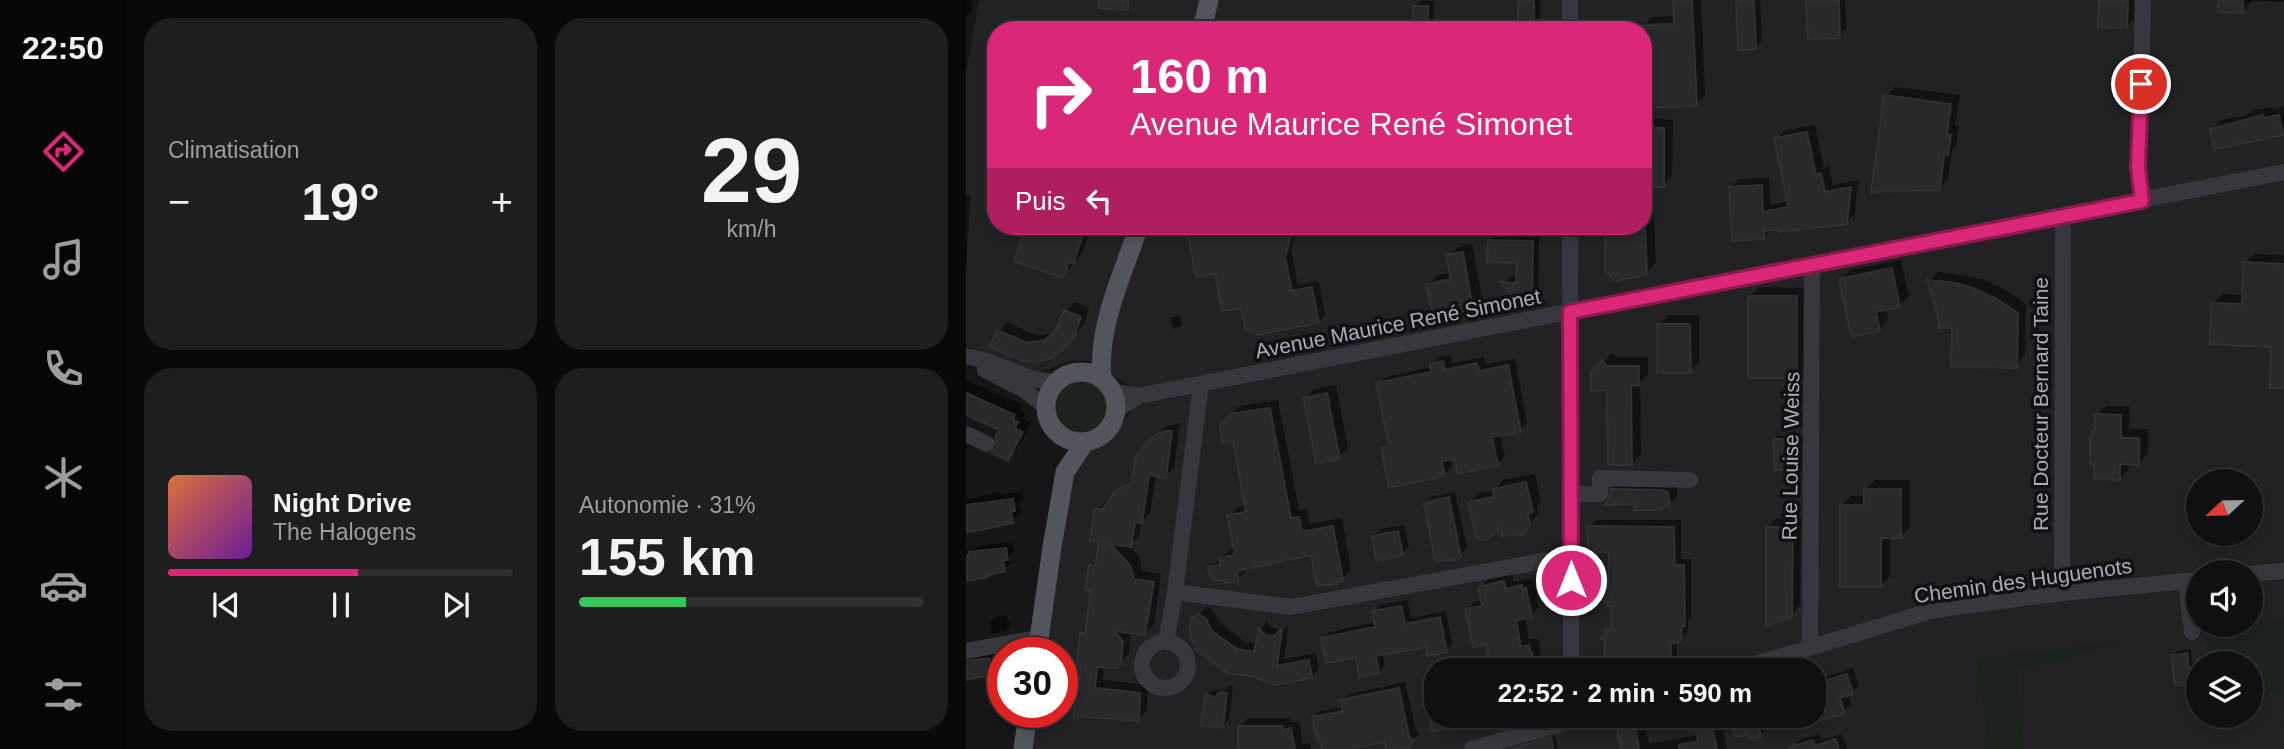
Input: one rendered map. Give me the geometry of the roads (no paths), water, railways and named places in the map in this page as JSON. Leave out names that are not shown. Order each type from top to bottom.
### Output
[{"type":"main road","points":[[1204,21],[1209,0]]},
{"type":"main road","points":[[1110,393],[1080,372],[1071,373],[1056,382],[1051,389],[1046,407],[1052,427],[1059,435],[1076,442],[1085,442],[1093,441],[1112,426],[1110,393],[1100,356],[1103,335],[1136,235]]},
{"type":"main road","points":[[1080,372],[1103,335]]},
{"type":"main road","points":[[1039,637],[1065,472],[1059,435]]},
{"type":"main road","points":[[1065,472],[1085,442]]},
{"type":"main road","points":[[1023,749],[1026,728]]},
{"type":"street","points":[[1570,0],[1570,21]]},
{"type":"street","points":[[2142,201],[2138,167],[2143,0]]},
{"type":"street","name":"Avenue Maurice René Simonet","points":[[1110,393],[1139,396],[2284,172]]},
{"type":"street","name":"Rue Docteur Bernard Taine","points":[[2062,593],[2063,216]]},
{"type":"street","points":[[1570,235],[1571,658]]},
{"type":"street","name":"Rue Louise Weiss","points":[[1812,264],[1810,639],[1814,646]]},
{"type":"street","points":[[969,358],[987,360],[1036,380],[1056,382]]},
{"type":"street","points":[[969,358],[983,369],[1024,390],[1046,407]]},
{"type":"street","points":[[1166,642],[1175,592],[1201,384]]},
{"type":"street","points":[[966,434],[987,444]]},
{"type":"street","points":[[1571,494],[1600,494],[1600,478],[1690,480]]},
{"type":"street","points":[[1175,592],[1292,607],[1571,556]]},
{"type":"street","points":[[2263,573],[2284,571]]},
{"type":"street","name":"Chemin des Huguenots","points":[[1775,658],[1934,610],[2062,593],[2186,582]]},
{"type":"street","points":[[966,651],[987,649]]},
{"type":"street","points":[[1472,749],[1542,728]]}]
